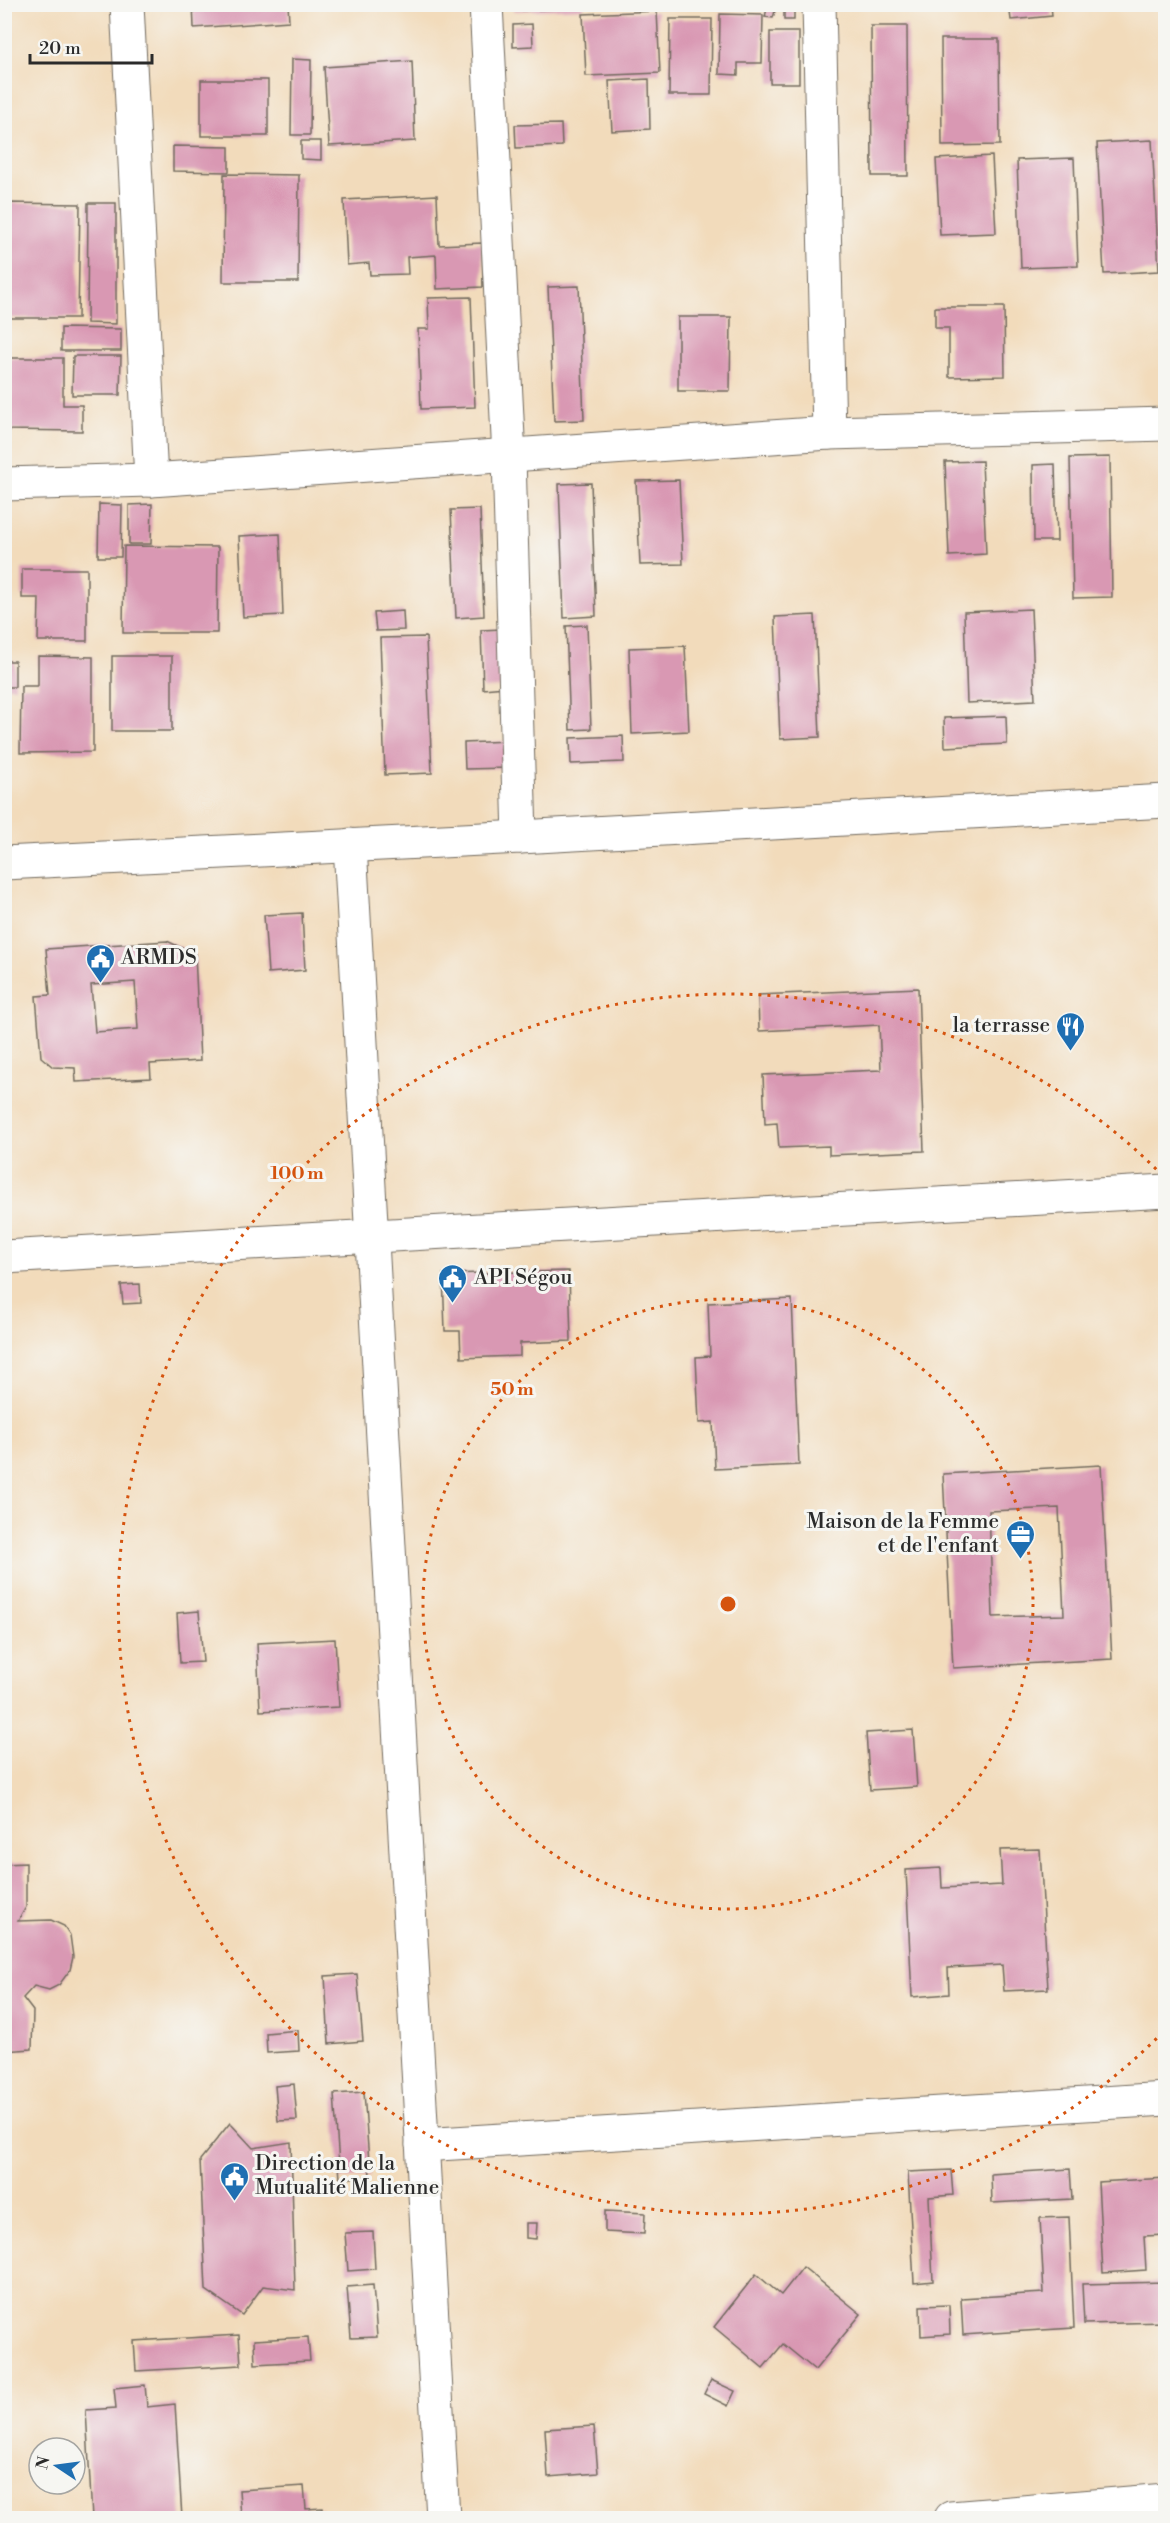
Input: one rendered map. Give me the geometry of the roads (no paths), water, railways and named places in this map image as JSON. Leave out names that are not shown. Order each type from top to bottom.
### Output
[{"type":"street","points":[[127,4],[151,480]]},
{"type":"street","points":[[486,4],[509,457],[520,837]]},
{"type":"street","points":[[819,4],[830,433]]},
{"type":"street","points":[[4,484],[151,480],[830,433],[1166,424]]},
{"type":"street","points":[[4,863],[1166,801]]},
{"type":"street","points":[[350,845],[443,2518]]},
{"type":"street","points":[[4,1257],[1166,1191]]},
{"type":"street","points":[[422,2145],[1166,2099]]},
{"type":"street","points":[[951,2518],[1166,2500]]},
{"type":"place","name":"ARMDS","points":[[100,984]]},
{"type":"place","name":"la terrasse","points":[[1071,1052]]},
{"type":"place","name":"API Ségou","points":[[453,1304]]},
{"type":"place","name":"Maison de la Femme et de l'enfant","points":[[1020,1560]]},
{"type":"place","name":"Direction de la Mutualité Malienne","points":[[234,2202]]}]
